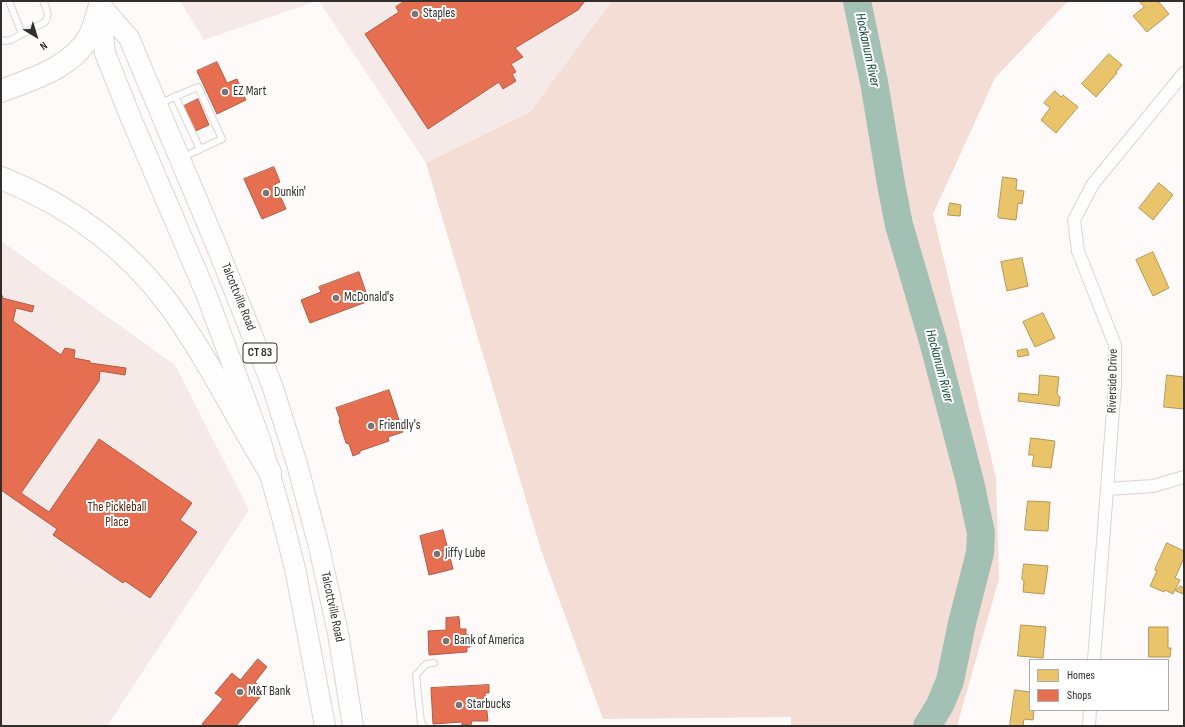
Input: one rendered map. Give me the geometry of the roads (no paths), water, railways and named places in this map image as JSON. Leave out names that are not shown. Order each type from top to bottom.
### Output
[{"type":"highway","points":[[1,91],[54,69],[73,55],[83,46],[89,36],[99,3]]},
{"type":"highway","points":[[1,178],[34,192],[78,218],[109,241],[145,276],[170,307],[190,337],[214,375],[247,436],[270,472]]},
{"type":"main road","name":"Talcottville Road","points":[[99,3],[129,38],[218,247],[261,356],[285,423],[319,547],[338,633],[353,726]]},
{"type":"main road","name":"CT 83","points":[[99,3],[105,53],[112,73],[208,296],[251,412],[270,472],[296,573],[326,726]]},
{"type":"main road","points":[[112,73],[124,69],[142,70]]},
{"type":"main road","points":[[227,348],[244,354],[261,356]]},
{"type":"street","name":"Riverside Drive","points":[[1094,659],[1115,384],[1115,345],[1078,251],[1074,220],[1092,184],[1184,73]]},
{"type":"street","points":[[1107,489],[1153,486],[1184,477]]},
{"type":"street","points":[[1089,726],[1090,711]]},
{"type":"lane","points":[[9,1],[22,34]]},
{"type":"lane","points":[[1,40],[10,40],[45,22],[48,18],[48,12],[43,1]]},
{"type":"lane","points":[[157,104],[198,87],[222,139],[180,159]]},
{"type":"lane","points":[[175,96],[200,149]]},
{"type":"lane","points":[[424,726],[421,723],[416,675],[426,664],[434,663]]},
{"type":"waterway","name":"Hockanum River","points":[[857,1],[874,82],[899,225],[933,341],[970,482],[981,533],[980,553],[962,623],[950,681],[940,705],[927,726]]},
{"type":"place","name":"Staples","points":[[415,14]]},
{"type":"place","name":"EZ Mart","points":[[225,92]]},
{"type":"place","name":"Dunkin'","points":[[266,193]]},
{"type":"place","name":"McDonald's","points":[[336,298]]},
{"type":"place","name":"Friendly's","points":[[371,426]]},
{"type":"place","name":"Jiffy Lube","points":[[437,554]]},
{"type":"place","name":"Bank of America","points":[[446,641]]},
{"type":"place","name":"M&T Bank","points":[[240,692]]},
{"type":"place","name":"Starbucks","points":[[459,705]]},
{"type":"park label","name":"The Pickleball Place","points":[[117,516]]}]
